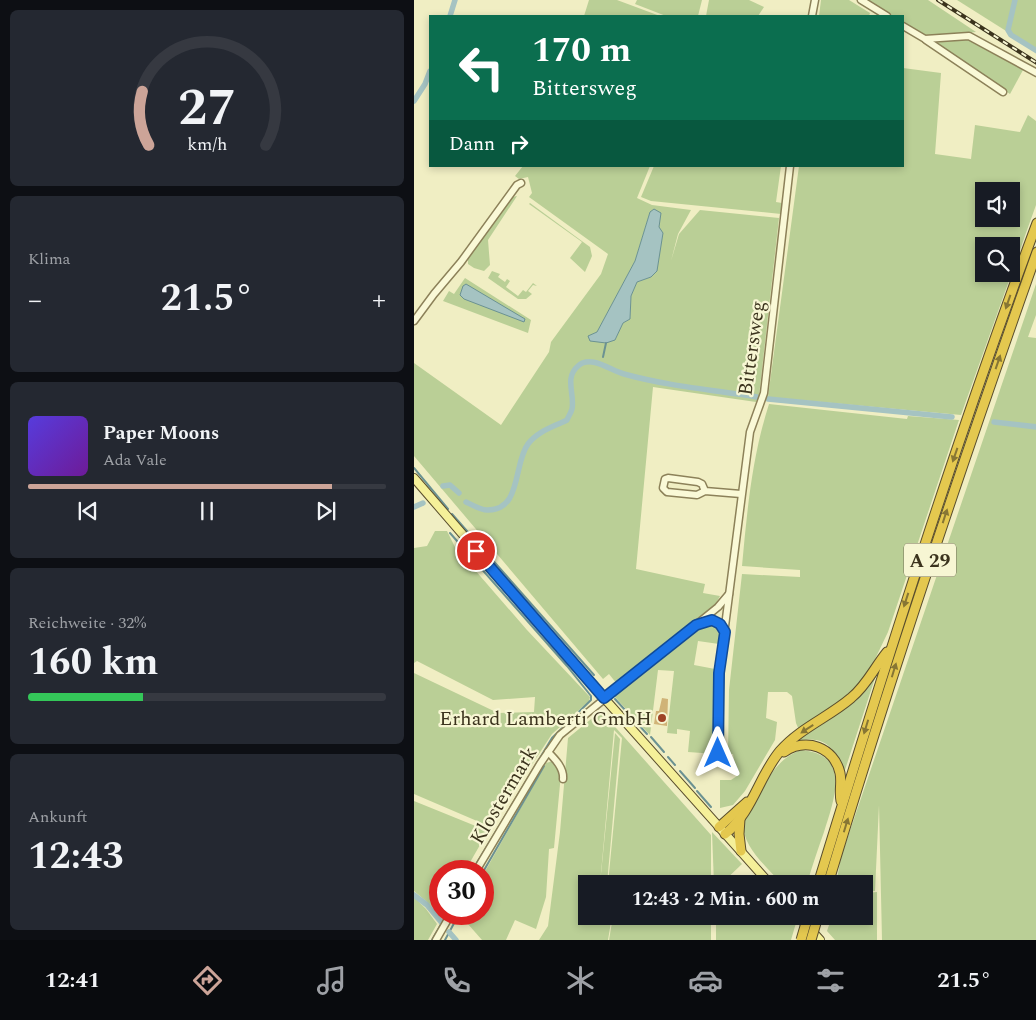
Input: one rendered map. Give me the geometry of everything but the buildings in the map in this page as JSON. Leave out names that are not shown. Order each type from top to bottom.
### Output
[{"type":"highway","name":"A 29","points":[[821,875],[891,647],[949,471],[1036,222]]},
{"type":"highway","name":"A 29","points":[[831,875],[896,663],[958,474],[1036,252]]},
{"type":"highway","points":[[741,851],[740,819],[779,752],[798,735],[830,714],[862,688],[891,647]]},
{"type":"highway","points":[[774,760],[786,750],[798,745],[812,745],[826,751],[835,761],[840,771],[842,806]]},
{"type":"highway","points":[[722,830],[750,801]]},
{"type":"highway","points":[[722,830],[740,819]]},
{"type":"highway","points":[[801,940],[805,925]]},
{"type":"highway","points":[[811,940],[816,925]]},
{"type":"main road","points":[[414,478],[604,698],[762,875]]},
{"type":"main road","points":[[806,925],[820,940]]},
{"type":"street","points":[[812,15],[815,0]]},
{"type":"street","points":[[861,0],[886,15]]},
{"type":"street","points":[[904,27],[1003,92]]},
{"type":"street","points":[[925,39],[969,36],[1036,72]]},
{"type":"street","name":"Bittersweg","points":[[718,753],[719,673],[750,432],[764,393],[790,167]]},
{"type":"street","points":[[414,321],[461,262],[517,185],[521,183]]},
{"type":"street","points":[[705,491],[702,484],[698,482],[668,478],[665,480],[664,488],[667,492],[697,495],[705,491],[741,494]]},
{"type":"street","points":[[604,698],[718,607],[730,593]]},
{"type":"street","points":[[696,625],[712,620],[720,624],[725,632]]},
{"type":"street","name":"Klostermark","points":[[483,860],[560,735],[604,698]]},
{"type":"street","points":[[548,752],[564,774],[563,779]]},
{"type":"street","points":[[436,940],[445,925]]},
{"type":"green space","points":[[589,0],[617,0],[657,15],[584,15]]},
{"type":"green space","points":[[637,0],[702,0],[698,15],[663,15],[635,4]]},
{"type":"green space","points":[[709,0],[749,0],[764,7],[759,15],[706,15]]},
{"type":"green space","points":[[821,0],[849,0],[870,13],[869,15],[819,15]]},
{"type":"green space","points":[[865,0],[928,0],[976,32],[925,37],[904,25],[904,15],[889,15]]},
{"type":"green space","points":[[957,0],[1036,0],[1036,50]]},
{"type":"green space","points":[[969,39],[1023,70],[1010,94],[933,43]]},
{"type":"green space","points":[[904,68],[941,73],[935,154],[971,159],[975,125],[1020,132],[1028,115],[1036,121],[1036,205],[1020,250],[1020,237],[975,237],[975,282],[1008,282],[961,415],[768,397],[799,167],[904,167]]},
{"type":"green space","points":[[522,167],[650,167],[637,198],[652,205],[691,210],[678,234],[671,261],[679,234],[700,210],[779,218],[759,396],[756,402],[653,387],[636,569],[705,584],[703,593],[720,596],[714,607],[678,636],[675,636],[617,684],[609,674],[603,679],[414,456],[414,363],[501,425],[549,352],[551,342],[601,274],[608,254],[529,197],[532,193],[528,177],[519,179],[515,176]],"holes":[[[650,212],[651,277],[637,282],[631,296],[630,319],[623,323],[615,340],[589,336],[597,332],[635,261]]]},
{"type":"green space","points":[[654,167],[781,167],[776,202],[782,203],[781,214],[651,201],[641,197]]},
{"type":"green space","points":[[517,196],[488,240],[490,265],[484,271],[474,268],[468,264],[468,258],[512,197]]},
{"type":"green space","points":[[530,203],[590,247],[592,256],[585,272],[570,258],[582,242]]},
{"type":"green space","points":[[492,271],[500,274],[498,277],[505,282],[507,279],[510,281],[506,287],[518,296],[523,290],[526,292],[533,283],[537,286],[533,285],[528,291],[532,294],[526,299],[518,299],[488,278]]},
{"type":"green space","points":[[465,278],[531,320],[528,333],[443,301],[449,291],[454,294]]},
{"type":"green space","points":[[1036,284],[1036,315],[1028,337],[1037,338],[1036,940],[882,940],[879,805],[875,891],[873,891],[873,875],[838,875],[841,857]]},
{"type":"green space","points":[[769,404],[907,419],[908,416],[959,420],[888,632],[866,678],[839,702],[799,730],[796,723],[792,696],[787,692],[768,692],[766,718],[777,722],[775,740],[745,791],[733,805],[720,808],[720,780],[731,780],[737,776],[733,754],[728,754],[729,690],[742,574],[800,577],[800,570],[742,566],[754,464]]},
{"type":"green space","points":[[435,531],[447,531],[455,547],[527,630],[590,697],[589,701],[552,734],[491,827],[414,794],[414,673],[498,713],[534,712],[535,697],[493,700],[417,661],[414,663],[414,548],[427,546]]},
{"type":"green space","points":[[710,623],[719,627],[723,632],[715,687],[716,754],[688,752],[690,731],[677,729],[677,734],[667,733],[674,671],[658,670],[650,735],[615,697],[615,693],[694,630]],"holes":[[[698,641],[719,644],[715,669],[694,665]]]},
{"type":"green space","points":[[876,675],[844,773],[832,749],[821,741],[794,741],[850,705]]},
{"type":"green space","points":[[601,711],[711,835],[711,875],[609,875],[622,738],[614,730],[601,875],[578,875],[578,925],[610,925],[608,940],[539,940],[548,926],[560,832],[568,738]]},
{"type":"green space","points":[[615,733],[620,739],[608,875],[601,875]]},
{"type":"green space","points":[[801,750],[817,753],[828,760],[833,769],[835,781],[832,806],[810,875],[774,875],[756,856],[743,830],[743,821],[760,790],[774,770],[791,755]]},
{"type":"green space","points":[[553,761],[561,774],[554,848],[549,849],[546,897],[536,929],[515,920],[506,940],[482,940],[469,925],[494,925],[494,860],[491,860],[546,763]]},
{"type":"green space","points":[[414,801],[488,831],[471,860],[429,860],[429,904],[414,891]]},
{"type":"green space","points":[[712,832],[742,864],[730,875],[714,875]]},
{"type":"green space","points":[[873,892],[877,892],[877,940],[835,940],[827,931],[829,925],[873,925]]},
{"type":"green space","points":[[414,897],[429,913],[429,925],[436,925],[428,940],[414,940]]},
{"type":"green space","points":[[612,925],[711,925],[711,940],[609,940]]},
{"type":"green space","points":[[716,925],[795,925],[791,940],[716,940]]},
{"type":"water","points":[[654,209],[661,213],[659,227],[663,233],[657,271],[651,277],[637,282],[631,296],[630,319],[623,323],[615,340],[606,343],[590,341],[588,336],[597,332],[635,261],[650,212]]},
{"type":"water","points":[[466,284],[525,319],[524,322],[464,299],[460,295],[463,286]]},
{"type":"waterway","points":[[450,15],[455,0]]},
{"type":"waterway","points":[[1015,0],[1008,30],[1011,35],[1037,51]]},
{"type":"waterway","points":[[414,101],[429,74]]},
{"type":"waterway","points":[[603,357],[606,343]]},
{"type":"waterway","points":[[466,502],[487,510],[498,508],[506,503],[515,485],[523,453],[528,444],[541,433],[567,420],[573,403],[572,376],[578,366],[583,363],[595,362],[624,374],[657,382],[757,397]]},
{"type":"waterway","points":[[768,399],[952,417]]},
{"type":"waterway","points":[[994,422],[1037,427]]},
{"type":"waterway","points":[[414,468],[448,509]]},
{"type":"waterway","points":[[443,486],[450,485],[459,493]]},
{"type":"waterway","points":[[414,507],[423,503]]},
{"type":"waterway","points":[[452,514],[594,675]]},
{"type":"waterway","points":[[450,533],[591,696],[591,700],[552,738],[479,860]]},
{"type":"waterway","points":[[615,699],[647,734]]},
{"type":"waterway","points":[[651,737],[664,752]]},
{"type":"waterway","points":[[668,757],[675,765]]},
{"type":"waterway","points":[[490,860],[544,766]]},
{"type":"waterway","points":[[680,771],[695,788]]},
{"type":"waterway","points":[[697,791],[711,807]]},
{"type":"waterway","points":[[414,895],[429,907]]},
{"type":"waterway","points":[[432,940],[441,925]]},
{"type":"waterway","points":[[445,940],[453,925]]},
{"type":"waterway","points":[[449,932],[456,940]]},
{"type":"railway","points":[[938,0],[1037,63]]},
{"type":"place","name":"Erhard Lamberti GmbH","points":[[662,718]]},
{"type":"route","points":[[476,551],[604,698],[696,625],[712,620],[720,624],[725,632],[719,673],[718,753]]}]
